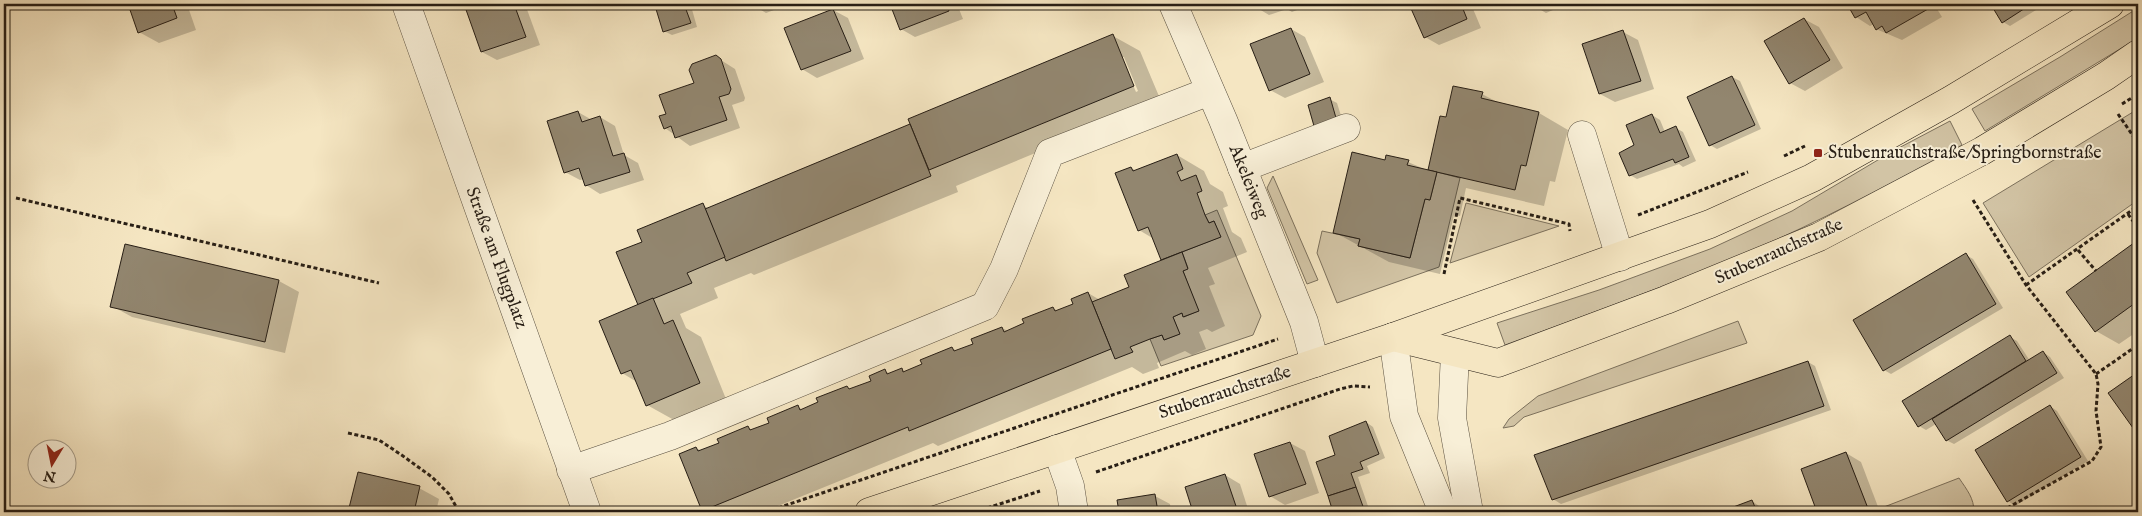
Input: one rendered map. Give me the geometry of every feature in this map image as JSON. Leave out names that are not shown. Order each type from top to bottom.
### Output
[{"type":"main road","name":"Stubenrauchstraße","points":[[869,512],[1393,338],[1710,224],[1812,178],[1951,100],[2110,4]]},
{"type":"main road","name":"Stubenrauchstraße","points":[[1393,338],[1498,363],[1666,300],[1798,248],[1982,151],[2106,76],[2138,54]]},
{"type":"street","name":"Straße am Flugplatz","points":[[406,4],[586,512]]},
{"type":"street","name":"Akeleiweg","points":[[1173,4],[1304,322],[1315,363]]},
{"type":"street","points":[[571,470],[670,436],[985,306],[1004,270],[1050,153],[1210,91]]},
{"type":"street","points":[[1242,168],[1346,128]]},
{"type":"street","points":[[1582,135],[1620,257]]},
{"type":"street","points":[[1393,338],[1404,416],[1443,512]]},
{"type":"street","points":[[1455,353],[1452,418],[1469,512]]},
{"type":"street","points":[[1057,449],[1068,481],[1074,512]]},
{"type":"path","points":[[2118,114],[2138,144]]},
{"type":"path","points":[[1776,160],[1809,144]]},
{"type":"path","points":[[1609,226],[1701,192],[1751,171]]},
{"type":"path","points":[[16,198],[379,283]]},
{"type":"path","points":[[1444,274],[1460,198],[1569,224],[1570,231]]},
{"type":"path","points":[[1973,200],[2026,285],[2096,374],[2098,384],[2096,411],[2101,447],[2092,461],[2000,512]]},
{"type":"path","points":[[2026,285],[2138,206]]},
{"type":"path","points":[[2128,214],[2138,228]]},
{"type":"path","points":[[2078,250],[2096,271]]},
{"type":"path","points":[[766,512],[1271,341]]},
{"type":"path","points":[[2096,374],[2138,345]]},
{"type":"path","points":[[976,512],[1340,389]]},
{"type":"path","points":[[348,433],[379,440],[403,456],[432,477],[449,494],[459,512]]},
{"type":"shaded area","points":[[2138,8],[2138,38],[1985,131],[1972,109]]},
{"type":"shaded area","points":[[2138,109],[2138,200],[2029,277],[1983,203]]},
{"type":"shaded area","points":[[1950,121],[1962,145],[1849,205],[1780,238],[1712,267],[1505,345],[1497,323],[1599,290],[1710,249],[1792,211],[1893,151]]},
{"type":"shaded area","points":[[1437,172],[1460,178],[1439,267],[1337,303],[1317,253],[1322,231],[1360,239],[1358,246],[1410,258],[1425,199],[1430,200]]},
{"type":"shaded area","points":[[1273,176],[1318,280],[1307,284],[1267,188]]},
{"type":"shaded area","points":[[1466,203],[1559,226],[1450,263]]},
{"type":"shaded area","points":[[1217,210],[1261,316],[1253,335],[1161,366],[1150,339],[1162,335],[1164,340],[1179,334],[1173,317],[1182,313],[1184,317],[1198,311],[1183,271],[1188,268],[1182,252],[1220,237],[1214,221],[1209,223],[1205,215]]},
{"type":"shaded area","points":[[1738,321],[1747,343],[1524,417],[1514,426],[1503,428],[1509,419],[1538,396]]},
{"type":"shaded area","points":[[1959,478],[1971,498],[1974,512],[1871,512]]},
{"type":"building","points":[[128,4],[172,4],[177,18],[138,33]]},
{"type":"building","points":[[464,4],[514,4],[526,37],[481,52]]},
{"type":"building","points":[[674,4],[684,4],[691,23],[663,32],[656,9]]},
{"type":"building","points":[[890,4],[947,4],[949,11],[900,30]]},
{"type":"building","points":[[1409,4],[1461,4],[1467,19],[1424,38]]},
{"type":"building","points":[[1847,4],[1925,4],[1928,9],[1886,33],[1882,26],[1876,30],[1866,12],[1855,18]]},
{"type":"building","points":[[1999,4],[2030,5],[2002,23],[1993,8]]},
{"type":"building","points":[[833,9],[851,51],[801,70],[784,28]]},
{"type":"building","points":[[1804,18],[1830,60],[1789,84],[1764,41]]},
{"type":"building","points":[[1291,28],[1310,74],[1269,91],[1250,44]]},
{"type":"building","points":[[1623,30],[1641,81],[1599,94],[1582,44]]},
{"type":"building","points":[[1113,34],[1134,86],[929,170],[908,119]]},
{"type":"building","points":[[716,55],[721,59],[731,89],[729,94],[719,97],[727,120],[675,138],[671,126],[664,129],[659,116],[666,114],[659,95],[694,83],[689,70],[692,64]]},
{"type":"building","points":[[1732,76],[1755,125],[1709,146],[1687,97]]},
{"type":"building","points":[[1453,86],[1483,92],[1481,98],[1539,112],[1526,166],[1521,165],[1515,190],[1428,170],[1440,116],[1446,117]]},
{"type":"building","points":[[1330,97],[1336,118],[1314,126],[1308,105]]},
{"type":"building","points":[[578,111],[582,122],[600,116],[613,156],[624,153],[630,172],[585,186],[579,168],[564,173],[547,121]]},
{"type":"building","points":[[1652,114],[1660,133],[1676,126],[1689,157],[1675,163],[1673,159],[1629,176],[1619,153],[1634,145],[1626,125]]},
{"type":"building","points":[[910,124],[931,176],[726,261],[705,209]]},
{"type":"building","points":[[1352,152],[1385,160],[1386,155],[1409,160],[1407,165],[1437,172],[1430,200],[1425,199],[1410,258],[1358,246],[1360,239],[1333,233]]},
{"type":"building","points":[[1177,154],[1183,169],[1177,172],[1181,181],[1196,175],[1202,191],[1197,193],[1205,215],[1209,223],[1214,221],[1221,237],[1161,260],[1148,227],[1138,231],[1115,173],[1131,167],[1133,171]]},
{"type":"building","points":[[703,203],[725,257],[687,273],[692,283],[638,305],[616,252],[642,242],[637,230]]},
{"type":"building","points":[[2138,240],[2138,301],[2095,332],[2066,292]]},
{"type":"building","points":[[125,244],[279,280],[265,342],[110,307]]},
{"type":"building","points":[[1182,252],[1188,269],[1183,271],[1199,311],[1183,317],[1182,313],[1173,317],[1180,334],[1164,340],[1162,335],[1150,339],[1130,347],[1133,352],[1115,359],[1092,302],[1129,287],[1124,275]]},
{"type":"building","points":[[1966,253],[1996,304],[1883,371],[1853,320]]},
{"type":"building","points":[[1088,292],[1111,349],[909,431],[908,427],[702,511],[679,454],[696,447],[698,451],[719,443],[717,439],[748,426],[750,430],[769,423],[767,418],[798,405],[800,410],[818,402],[816,398],[847,386],[849,389],[871,381],[869,376],[885,369],[887,374],[902,368],[903,372],[922,364],[920,360],[952,347],[954,351],[973,344],[971,339],[1002,327],[1004,332],[1024,323],[1022,319],[1053,307],[1055,311],[1073,304],[1071,299]]},
{"type":"building","points":[[653,298],[664,324],[673,320],[700,383],[646,406],[631,370],[621,374],[599,321]]},
{"type":"building","points":[[2010,335],[2026,361],[1918,427],[1902,401]]},
{"type":"building","points":[[2043,351],[2057,373],[1946,441],[1932,419]]},
{"type":"building","points":[[1808,361],[1824,406],[1552,500],[1534,455]]},
{"type":"building","points":[[2138,372],[2138,435],[2108,393]]},
{"type":"building","points":[[2050,405],[2081,457],[2007,502],[1975,450]]},
{"type":"building","points":[[1366,421],[1379,454],[1360,462],[1363,469],[1351,473],[1356,487],[1328,496],[1316,462],[1335,455],[1329,436]]},
{"type":"building","points":[[1290,442],[1306,484],[1269,497],[1254,454]]},
{"type":"building","points":[[1846,452],[1869,511],[1817,512],[1801,469]]},
{"type":"building","points":[[358,472],[420,486],[414,512],[348,512]]},
{"type":"building","points":[[1225,474],[1238,512],[1193,512],[1185,487]]},
{"type":"building","points":[[1356,487],[1365,512],[1333,512],[1328,496]]},
{"type":"building","points":[[1155,494],[1158,512],[1119,512],[1117,500]]},
{"type":"building","points":[[1752,500],[1757,512],[1720,512]]},
{"type":"place","name":"Stubenrauchstraße/Springbornstraße","points":[[1818,153]]}]
